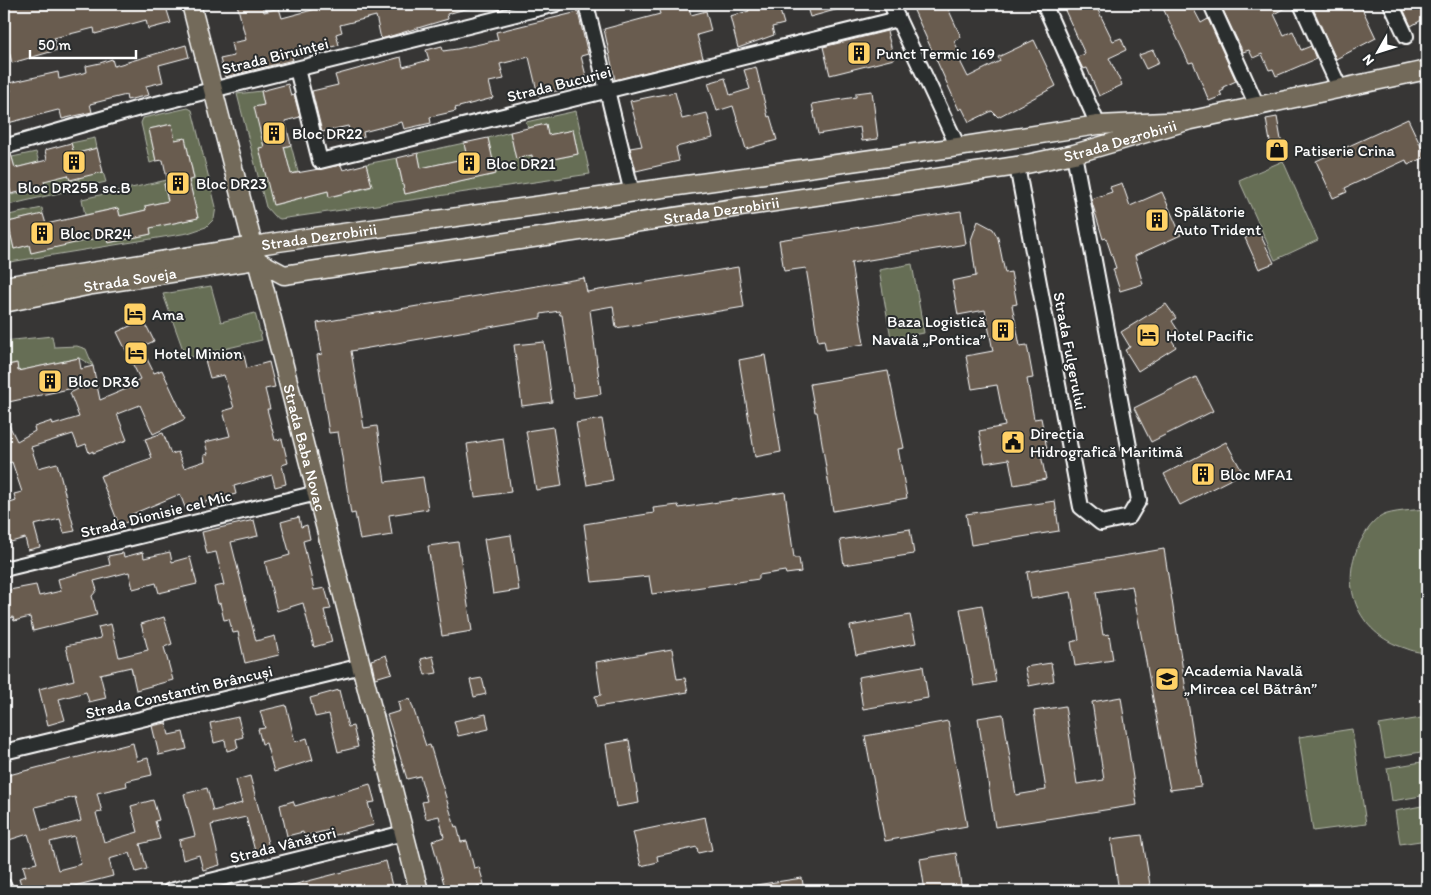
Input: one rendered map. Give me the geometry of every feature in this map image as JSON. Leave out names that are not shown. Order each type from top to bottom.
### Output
[{"type":"main road","name":"Strada Baba Novac","points":[[191,4],[420,891]]},
{"type":"main road","name":"Strada Dezrobirii","points":[[254,253],[284,276],[1018,166],[1074,154],[1187,121],[1258,108],[1427,70]]},
{"type":"main road","name":"Strada Dezrobirii","points":[[254,253],[632,193],[958,147],[1098,125],[1187,121]]},
{"type":"main road","name":"Strada Soveja","points":[[4,286],[254,253]]},
{"type":"main road","name":"Strada Soveja","points":[[4,302],[254,253]]},
{"type":"street","name":"Strada Biruinței","points":[[4,147],[213,90],[556,4]]},
{"type":"street","points":[[586,4],[632,193]]},
{"type":"street","points":[[892,4],[958,147]]},
{"type":"street","points":[[1044,4],[1098,125]]},
{"type":"street","points":[[1211,4],[1258,108]]},
{"type":"street","points":[[1301,4],[1340,89]]},
{"type":"street","points":[[1392,4],[1406,36]]},
{"type":"street","name":"Strada Bucuriei","points":[[297,69],[320,161],[898,19]]},
{"type":"street","name":"Strada Fulgerului","points":[[1018,166],[1081,507],[1101,524],[1129,517],[1139,500],[1074,154]]},
{"type":"street","name":"Strada Dionisie cel Mic","points":[[4,568],[317,493]]},
{"type":"street","name":"Strada Constantin Brâncuși","points":[[4,752],[362,666]]},
{"type":"street","name":"Strada Vânători","points":[[170,891],[404,833]]},
{"type":"street","points":[[4,886],[5,891]]},
{"type":"green space","points":[[261,91],[264,105],[255,107],[274,205],[328,191],[330,197],[371,187],[366,164],[397,158],[405,194],[495,174],[488,138],[510,132],[516,158],[532,155],[534,163],[578,154],[573,130],[548,135],[546,124],[528,128],[526,122],[576,111],[590,174],[280,219],[274,216],[266,207],[237,94]]},
{"type":"green space","points":[[188,108],[192,110],[216,207],[214,219],[206,227],[188,233],[4,263],[4,216],[42,208],[43,214],[8,222],[14,249],[29,245],[31,253],[71,219],[85,215],[90,239],[106,236],[108,243],[151,234],[150,228],[198,218],[189,180],[194,178],[185,138],[175,140],[171,124],[149,129],[156,161],[150,163],[141,123],[143,118]]},
{"type":"green space","points":[[95,138],[97,148],[74,154],[71,143]]},
{"type":"green space","points":[[464,143],[467,158],[421,168],[418,153]]},
{"type":"green space","points":[[291,145],[298,172],[291,174],[284,147]]},
{"type":"green space","points":[[36,152],[39,162],[15,168],[12,157]]},
{"type":"green space","points":[[1283,161],[1318,240],[1275,260],[1239,180]]},
{"type":"green space","points":[[94,171],[95,174],[103,172],[106,182],[4,206],[4,187],[9,186],[12,195],[20,193],[19,188],[42,173],[68,172],[70,181],[79,179],[78,175]]},
{"type":"green space","points":[[167,180],[168,183],[164,184],[168,201],[145,206],[146,210],[120,216],[118,208],[85,215],[82,199]]},
{"type":"green space","points":[[912,264],[924,333],[891,338],[879,270]]},
{"type":"green space","points":[[211,286],[221,322],[255,313],[262,340],[186,358],[163,294]]},
{"type":"green space","points":[[52,336],[54,347],[77,346],[86,349],[93,366],[79,358],[18,371],[16,363],[4,366],[4,341]]},
{"type":"green space","points":[[1427,509],[1427,652],[1421,652],[1388,641],[1364,619],[1356,604],[1352,589],[1351,572],[1355,555],[1362,539],[1376,520],[1391,513]]},
{"type":"green space","points":[[1427,717],[1427,751],[1385,758],[1379,725]]},
{"type":"green space","points":[[1352,729],[1366,824],[1313,831],[1299,737]]},
{"type":"green space","points":[[1427,761],[1427,795],[1392,801],[1387,768]]},
{"type":"green space","points":[[1427,805],[1427,840],[1400,844],[1395,811]]},
{"type":"building","points":[[4,4],[165,4],[171,23],[148,29],[146,20],[95,34],[94,28],[54,38],[57,50],[12,63],[4,31]]},
{"type":"building","points":[[237,4],[262,4],[264,12],[279,8],[282,18],[335,4],[469,4],[469,8],[447,14],[448,19],[381,39],[376,16],[340,25],[342,32],[336,34],[339,45],[292,57],[293,60],[225,77],[220,59],[234,56],[231,43],[246,40]]},
{"type":"building","points":[[657,4],[688,4],[691,15],[706,11],[711,31],[697,35],[703,58],[615,80],[604,29],[660,14]]},
{"type":"building","points":[[747,4],[778,4],[784,24],[772,27],[774,35],[738,48],[730,16],[749,11]]},
{"type":"building","points":[[806,4],[846,4],[846,7],[810,17]]},
{"type":"building","points":[[911,4],[946,4],[961,37],[954,41],[959,51],[956,53],[968,77],[1000,61],[998,57],[1034,40],[1056,86],[998,117],[992,111],[969,122],[962,108],[959,110]]},
{"type":"building","points":[[1062,4],[1095,4],[1113,41],[1121,38],[1126,50],[1109,58],[1122,85],[1099,96],[1087,68],[1083,69],[1077,57],[1085,54]]},
{"type":"building","points":[[1161,4],[1191,4],[1201,23],[1208,19],[1236,81],[1223,87],[1224,90],[1220,92],[1222,96],[1209,101],[1193,62],[1189,63]]},
{"type":"building","points":[[1220,4],[1292,4],[1274,14],[1284,35],[1293,31],[1301,50],[1311,46],[1316,59],[1276,76],[1273,69],[1269,70],[1262,54],[1253,58],[1249,50],[1243,52]]},
{"type":"building","points":[[1311,4],[1360,4],[1376,38],[1336,59]]},
{"type":"building","points":[[1401,4],[1427,4],[1427,17],[1411,26]]},
{"type":"building","points":[[578,12],[588,54],[581,56],[588,84],[538,95],[529,57],[500,64],[504,79],[489,82],[493,98],[455,108],[456,111],[430,117],[431,123],[404,129],[402,122],[363,132],[364,137],[352,140],[348,126],[322,132],[312,91],[338,85],[335,75],[401,57],[403,67],[429,60],[426,50],[442,46],[443,51],[498,40],[496,32]]},
{"type":"building","name":"Punct Termic 169","points":[[887,31],[894,59],[830,75],[823,47]]},
{"type":"building","points":[[186,45],[189,57],[159,65],[163,82],[146,86],[149,95],[127,100],[126,95],[90,104],[92,112],[62,119],[58,110],[4,124],[4,93],[11,91],[9,83],[58,72],[59,79],[87,72],[86,66],[112,59],[114,66]]},
{"type":"building","points":[[1153,50],[1159,63],[1146,69],[1139,55]]},
{"type":"building","points":[[756,67],[768,117],[770,116],[777,140],[746,149],[733,106],[717,111],[708,83],[725,78],[730,95],[750,89],[744,70]]},
{"type":"building","name":"Bloc DR22","points":[[288,84],[291,96],[294,95],[300,117],[285,121],[291,145],[284,147],[291,174],[341,165],[343,170],[366,164],[372,186],[329,197],[328,191],[273,205],[259,148],[264,147],[254,107],[264,105],[261,91]]},
{"type":"building","points":[[872,91],[878,139],[862,141],[860,127],[818,134],[812,104],[856,97],[856,93]]},
{"type":"building","points":[[675,92],[682,119],[707,113],[713,138],[676,147],[679,161],[636,171],[630,148],[642,146],[630,101]]},
{"type":"building","points":[[1277,117],[1283,151],[1272,153],[1266,119]]},
{"type":"building","points":[[1408,119],[1426,157],[1408,165],[1406,160],[1345,188],[1347,192],[1333,198],[1316,161]]},
{"type":"building","name":"Bloc DR23","points":[[172,124],[175,140],[185,138],[194,179],[189,180],[198,218],[150,228],[151,234],[108,243],[106,236],[31,253],[29,245],[14,249],[8,222],[43,214],[46,224],[118,208],[120,216],[146,210],[145,206],[168,201],[164,184],[168,183],[163,160],[156,161],[149,129]]},
{"type":"building","points":[[546,124],[548,135],[573,130],[578,154],[533,163],[532,155],[516,159],[510,132]]},
{"type":"building","name":"Bloc DR21","points":[[488,138],[496,174],[405,194],[397,158],[418,153],[421,168],[467,158],[464,143]]},
{"type":"building","points":[[71,143],[74,154],[97,148],[103,172],[70,180],[68,175],[44,181],[45,186],[11,194],[9,186],[4,187],[4,156],[11,154],[15,168],[47,160],[45,150]]},
{"type":"building","points":[[1122,183],[1130,206],[1162,192],[1181,235],[1135,256],[1143,284],[1120,291],[1113,269],[1116,268],[1106,238],[1103,239],[1091,199],[1112,192],[1110,187]]},
{"type":"building","points":[[961,211],[966,244],[851,263],[864,344],[826,350],[824,340],[818,341],[806,268],[784,271],[779,240]]},
{"type":"building","points":[[978,221],[993,229],[998,238],[1005,273],[1011,272],[1017,304],[1012,305],[1020,346],[1027,345],[1033,378],[1027,379],[1034,419],[1041,418],[1048,454],[1041,455],[1046,479],[1014,485],[1009,459],[985,463],[979,431],[1005,426],[997,385],[972,389],[966,356],[993,351],[985,310],[958,315],[952,281],[976,276],[971,240]]},
{"type":"building","points":[[1259,232],[1274,263],[1259,269],[1245,238]]},
{"type":"building","points":[[738,267],[744,307],[616,328],[613,306],[590,310],[601,394],[574,398],[562,315],[560,315],[559,311],[541,314],[541,318],[351,351],[364,428],[377,426],[385,482],[423,477],[428,509],[389,515],[392,535],[360,540],[355,513],[351,514],[338,432],[329,433],[317,355],[322,354],[317,323],[584,278],[587,292]]},
{"type":"building","name":"Hotel Pacific","points":[[1166,304],[1176,318],[1172,321],[1179,332],[1170,337],[1176,347],[1138,371],[1125,350],[1130,347],[1121,332]]},
{"type":"building","points":[[139,311],[154,341],[141,347],[154,373],[162,370],[185,419],[153,434],[140,405],[117,414],[127,440],[93,453],[93,451],[89,453],[86,444],[78,447],[73,434],[31,447],[38,468],[57,463],[75,531],[64,533],[60,519],[34,525],[40,547],[28,550],[25,538],[4,544],[4,505],[16,501],[14,494],[22,492],[12,462],[9,463],[4,454],[4,415],[17,441],[35,431],[34,427],[52,421],[53,425],[79,417],[70,393],[78,389],[78,387],[4,403],[4,366],[17,363],[18,371],[79,358],[81,369],[93,366],[100,400],[131,387],[130,384],[140,379],[117,332],[132,325],[128,316]]},
{"type":"building","points":[[544,342],[552,402],[522,406],[514,345]]},
{"type":"building","points":[[243,351],[247,368],[269,362],[275,387],[265,389],[270,409],[267,409],[275,440],[282,439],[288,463],[282,465],[286,484],[275,487],[272,475],[234,486],[236,494],[205,502],[186,510],[180,494],[130,515],[132,520],[119,525],[100,476],[152,458],[145,439],[163,433],[171,454],[178,452],[184,468],[205,461],[204,455],[208,454],[205,442],[230,436],[223,411],[234,408],[224,375],[210,378],[205,360]]},
{"type":"building","points":[[765,355],[781,452],[755,457],[739,360]]},
{"type":"building","points":[[888,371],[904,448],[898,449],[907,498],[833,511],[817,412],[815,412],[810,384]]},
{"type":"building","points":[[1196,377],[1213,411],[1151,442],[1134,408]]},
{"type":"building","points":[[602,419],[613,480],[587,485],[576,423]]},
{"type":"building","points":[[553,427],[562,486],[536,490],[526,431]]},
{"type":"building","points":[[503,438],[511,492],[475,497],[467,444]]},
{"type":"building","name":"Bloc MFA1","points":[[1226,442],[1243,473],[1180,505],[1164,474]]},
{"type":"building","points":[[785,492],[794,558],[799,558],[801,572],[786,574],[785,571],[759,575],[759,579],[652,594],[649,576],[592,582],[584,524],[654,513],[653,508],[678,505],[679,508]]},
{"type":"building","points":[[1055,501],[1059,531],[971,545],[966,514]]},
{"type":"building","points":[[299,517],[301,527],[307,525],[310,539],[303,541],[314,590],[325,588],[331,609],[324,610],[332,642],[314,647],[303,603],[277,611],[265,562],[290,555],[281,522]]},
{"type":"building","points":[[254,520],[258,536],[231,542],[256,641],[275,636],[279,655],[245,663],[238,632],[233,633],[229,619],[224,620],[220,603],[218,604],[214,587],[224,585],[216,552],[207,554],[202,532]]},
{"type":"building","points":[[910,529],[914,554],[844,565],[840,540]]},
{"type":"building","points":[[511,535],[519,590],[493,594],[484,539]]},
{"type":"building","points":[[458,542],[472,631],[442,636],[428,546]]},
{"type":"building","name":"Academia Navală „Mircea cel Bătrân”","points":[[1164,549],[1201,786],[1170,790],[1132,586],[1096,592],[1103,635],[1109,634],[1113,660],[1075,666],[1071,642],[1079,640],[1071,592],[1031,599],[1027,572]]},
{"type":"building","points":[[143,552],[144,558],[170,552],[172,562],[190,557],[197,584],[159,593],[156,583],[133,589],[129,572],[94,581],[97,590],[92,596],[97,615],[33,631],[30,617],[14,621],[13,617],[8,619],[4,591],[36,585],[39,596],[61,591],[58,579],[110,565],[108,556],[123,553],[124,557]]},
{"type":"building","points":[[982,605],[996,682],[974,686],[960,609]]},
{"type":"building","points":[[910,615],[916,643],[856,655],[850,626]]},
{"type":"building","points":[[164,617],[172,644],[164,647],[173,680],[136,690],[131,667],[100,674],[106,698],[89,702],[86,692],[59,699],[65,720],[48,725],[39,689],[74,680],[66,646],[101,638],[98,627],[111,624],[119,657],[148,650],[141,624]]},
{"type":"building","points":[[672,649],[677,679],[685,678],[688,692],[597,707],[595,696],[601,695],[596,662]]},
{"type":"building","points":[[386,655],[392,673],[375,678],[371,660]]},
{"type":"building","points":[[433,656],[437,673],[425,675],[421,659]]},
{"type":"building","points":[[1051,663],[1054,681],[1029,686],[1025,667]]},
{"type":"building","points":[[923,666],[928,698],[863,709],[858,677]]},
{"type":"building","points":[[482,678],[486,694],[474,697],[470,680]]},
{"type":"building","points":[[339,690],[348,727],[353,726],[358,747],[338,752],[329,714],[315,717],[310,698]]},
{"type":"building","points":[[1121,697],[1137,805],[995,827],[978,718],[1003,714],[1016,795],[1046,790],[1034,711],[1065,706],[1077,784],[1104,780],[1092,702]]},
{"type":"building","points":[[410,699],[426,746],[430,745],[461,842],[467,841],[474,868],[479,867],[484,884],[477,886],[478,891],[446,891],[432,841],[444,837],[439,816],[426,819],[422,802],[427,801],[420,776],[407,779],[387,715],[400,711],[398,702]]},
{"type":"building","points":[[286,705],[295,742],[307,738],[313,760],[274,772],[266,743],[262,744],[258,729],[265,728],[260,711]]},
{"type":"building","points":[[486,714],[489,729],[458,736],[454,721]]},
{"type":"building","points":[[238,717],[243,737],[236,739],[238,748],[227,751],[225,740],[214,743],[210,723]]},
{"type":"building","points":[[948,721],[967,826],[885,841],[865,736]]},
{"type":"building","points":[[166,723],[169,735],[183,732],[187,749],[159,755],[152,726]]},
{"type":"building","points":[[629,740],[639,803],[616,807],[606,744]]},
{"type":"building","points":[[133,743],[137,761],[148,758],[152,775],[126,781],[127,786],[97,793],[102,812],[96,813],[104,842],[138,832],[131,806],[153,800],[159,820],[155,821],[160,839],[140,844],[147,869],[136,872],[130,853],[109,859],[113,876],[55,891],[23,891],[19,878],[26,876],[23,866],[37,863],[28,834],[9,840],[4,824],[4,821],[7,820],[4,809],[4,789],[8,788],[5,776]],"holes":[[[75,797],[81,821],[42,831],[35,807]],[[74,836],[81,864],[58,870],[50,842]]]},
{"type":"building","points":[[250,776],[270,851],[256,855],[246,817],[211,825],[220,865],[203,870],[199,855],[183,860],[179,840],[195,836],[184,794],[207,788],[213,811],[242,803],[236,780]]},
{"type":"building","points":[[370,784],[375,802],[368,803],[374,825],[332,836],[330,830],[304,836],[303,832],[287,836],[280,805],[293,801],[295,806]]},
{"type":"building","points":[[705,817],[712,850],[698,853],[697,847],[657,856],[658,862],[641,866],[633,832]]},
{"type":"building","points":[[1142,835],[1151,891],[1119,891],[1111,839]]},
{"type":"building","points":[[956,853],[962,891],[925,891],[920,859]]},
{"type":"building","points":[[386,861],[392,886],[382,888],[383,891],[282,891],[281,888]]},
{"type":"building","points":[[802,878],[804,891],[756,891],[756,885]]},
{"type":"place","name":"Punct Termic 169","points":[[859,53]]},
{"type":"place","name":"Bloc DR22","points":[[274,133]]},
{"type":"place","name":"Patiserie Crina","points":[[1277,150]]},
{"type":"place","name":"Bloc DR25B sc.B","points":[[74,162]]},
{"type":"place","name":"Bloc DR21","points":[[469,163]]},
{"type":"place","name":"Bloc DR23","points":[[178,183]]},
{"type":"place","name":"Spălătorie Auto Trident","points":[[1157,220]]},
{"type":"place","name":"Bloc DR24","points":[[42,233]]},
{"type":"place","name":"Ama","points":[[135,314]]},
{"type":"place","name":"Baza Logistică Navală „Pontica”","points":[[1003,330]]},
{"type":"place","name":"Hotel Pacific","points":[[1148,335]]},
{"type":"place","name":"Hotel Minion","points":[[136,353]]},
{"type":"place","name":"Bloc DR36","points":[[50,381]]},
{"type":"place","name":"Direcția Hidrografică Maritimă","points":[[1013,442]]},
{"type":"place","name":"Bloc MFA1","points":[[1203,474]]},
{"type":"place","name":"Academia Navală „Mircea cel Bătrân”","points":[[1167,679]]}]
